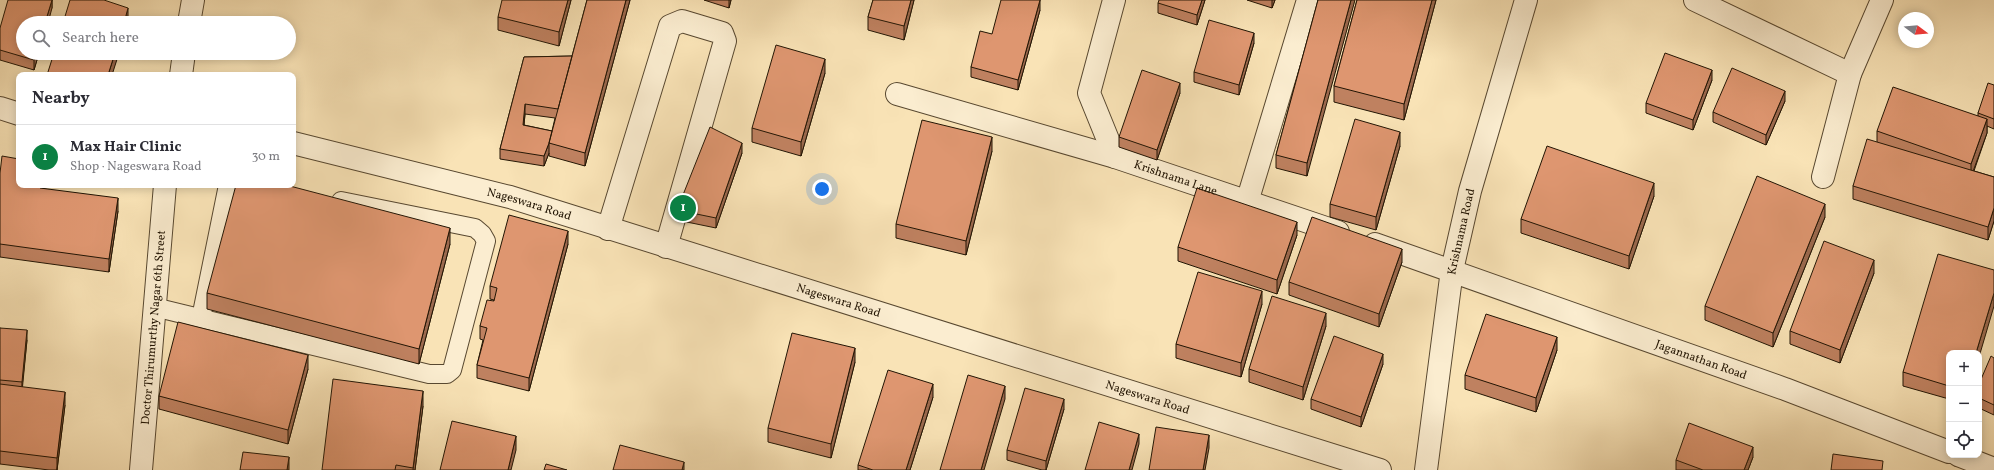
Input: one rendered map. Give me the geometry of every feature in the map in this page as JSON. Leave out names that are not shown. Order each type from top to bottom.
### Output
[{"type":"street","points":[[190,16],[193,0]]},
{"type":"street","points":[[1114,0],[1089,93],[1115,157]]},
{"type":"street","points":[[1248,202],[1308,0]]},
{"type":"street","name":"Krishnama Road","points":[[1426,470],[1452,270],[1470,191],[1526,0]]},
{"type":"street","points":[[1695,0],[1850,74]]},
{"type":"street","points":[[1823,177],[1850,74],[1882,0]]},
{"type":"street","points":[[608,229],[670,26],[682,21],[709,28],[722,33],[725,41],[666,247]]},
{"type":"street","points":[[181,72],[183,60]]},
{"type":"street","name":"Krishnama Lane","points":[[897,94],[1115,157],[1452,270]]},
{"type":"street","points":[[0,108],[16,113]]},
{"type":"street","name":"Nageswara Road","points":[[296,144],[510,197],[1380,470]]},
{"type":"street","name":"Doctor Thirumurthy Nagar 6th Street","points":[[141,470],[154,306],[166,188]]},
{"type":"street","name":"Jagannathan Road","points":[[1452,270],[1785,389],[1946,451]]},
{"type":"street","points":[[1966,458],[1994,469]]},
{"type":"lane","points":[[202,318],[227,188]]},
{"type":"lane","points":[[154,306],[429,374],[447,374],[452,370],[486,241],[482,234],[475,228],[321,197]]},
{"type":"building","points":[[8,0],[52,0],[47,16],[16,16],[16,55],[0,50],[0,28]]},
{"type":"building","points":[[70,0],[104,0],[128,8],[126,16],[65,16]]},
{"type":"building","points":[[502,0],[568,0],[559,32],[498,17]]},
{"type":"building","points":[[587,0],[626,0],[585,153],[549,143]]},
{"type":"building","points":[[873,0],[911,0],[904,26],[868,17]]},
{"type":"building","points":[[1001,0],[1040,0],[1018,80],[971,67],[980,31],[992,34]]},
{"type":"building","points":[[1159,0],[1202,0],[1197,15],[1158,3]]},
{"type":"building","points":[[1318,0],[1351,0],[1307,163],[1276,155]]},
{"type":"building","points":[[1357,0],[1432,0],[1404,104],[1334,86]]},
{"type":"building","points":[[1209,20],[1254,33],[1239,85],[1194,72]]},
{"type":"building","points":[[776,45],[825,59],[801,142],[752,128]]},
{"type":"building","points":[[1665,53],[1712,70],[1693,120],[1646,103]]},
{"type":"building","points":[[572,56],[558,109],[525,104],[523,125],[552,131],[544,156],[500,149],[524,57]]},
{"type":"building","points":[[52,60],[113,60],[109,72],[48,72]]},
{"type":"building","points":[[1732,68],[1785,91],[1766,135],[1713,112]]},
{"type":"building","points":[[1142,70],[1180,83],[1157,150],[1119,137]]},
{"type":"building","points":[[1988,83],[1994,85],[1994,119],[1978,113]]},
{"type":"building","points":[[1893,87],[1987,119],[1971,164],[1877,131]]},
{"type":"building","points":[[1355,119],[1400,132],[1376,217],[1330,204]]},
{"type":"building","points":[[922,120],[992,137],[966,241],[896,224]]},
{"type":"building","points":[[710,127],[742,143],[716,218],[677,210]]},
{"type":"building","points":[[1867,139],[1994,177],[1994,208],[1988,227],[1853,186]]},
{"type":"building","points":[[1547,146],[1654,183],[1629,256],[1521,219]]},
{"type":"building","points":[[2,156],[16,158],[16,188],[40,188],[118,198],[109,259],[0,244],[0,173]]},
{"type":"building","points":[[1757,176],[1825,204],[1773,333],[1705,306]]},
{"type":"building","points":[[235,188],[296,188],[450,228],[419,349],[207,293]]},
{"type":"building","points":[[1197,188],[1297,222],[1277,280],[1178,247]]},
{"type":"building","points":[[509,215],[568,231],[529,378],[477,365],[487,328],[480,326],[487,300],[494,301],[497,288],[490,286]]},
{"type":"building","points":[[1312,217],[1402,249],[1379,314],[1289,282]]},
{"type":"building","points":[[1824,241],[1874,260],[1840,350],[1790,331]]},
{"type":"building","points":[[1938,254],[1994,270],[1994,293],[1977,350],[1946,350],[1946,385],[1903,372]]},
{"type":"building","points":[[1198,272],[1262,291],[1241,363],[1176,344]]},
{"type":"building","points":[[1272,296],[1326,313],[1303,387],[1249,369]]},
{"type":"building","points":[[1486,314],[1557,337],[1536,398],[1465,375]]},
{"type":"building","points":[[178,322],[308,355],[288,430],[159,396]]},
{"type":"building","points":[[0,328],[27,330],[22,382],[0,380]]},
{"type":"building","points":[[792,333],[855,348],[831,444],[768,428]]},
{"type":"building","points":[[1334,336],[1383,354],[1361,417],[1311,399]]},
{"type":"building","points":[[1991,356],[1994,358],[1994,405],[1982,399],[1982,377]]},
{"type":"building","points":[[888,370],[933,384],[906,470],[873,470],[858,465]]},
{"type":"building","points":[[968,375],[1005,386],[981,470],[940,470]]},
{"type":"building","points":[[333,379],[423,391],[413,468],[396,465],[395,470],[322,470]]},
{"type":"building","points":[[0,384],[65,392],[57,458],[0,451]]},
{"type":"building","points":[[1025,388],[1064,399],[1046,461],[1007,450]]},
{"type":"building","points":[[452,421],[516,436],[508,470],[440,470]]},
{"type":"building","points":[[1099,422],[1139,434],[1129,470],[1085,470]]},
{"type":"building","points":[[1689,423],[1753,447],[1744,470],[1703,470],[1676,460]]},
{"type":"building","points":[[1156,427],[1209,435],[1203,470],[1149,470]]},
{"type":"building","points":[[620,445],[684,462],[682,470],[613,470]]},
{"type":"building","points":[[243,452],[289,457],[287,470],[240,470]]},
{"type":"building","points":[[1833,454],[1883,461],[1882,470],[1831,470]]},
{"type":"building","points":[[546,464],[567,470],[544,470]]},
{"type":"place","name":"Max Hair Clinic","points":[[683,208]]}]
